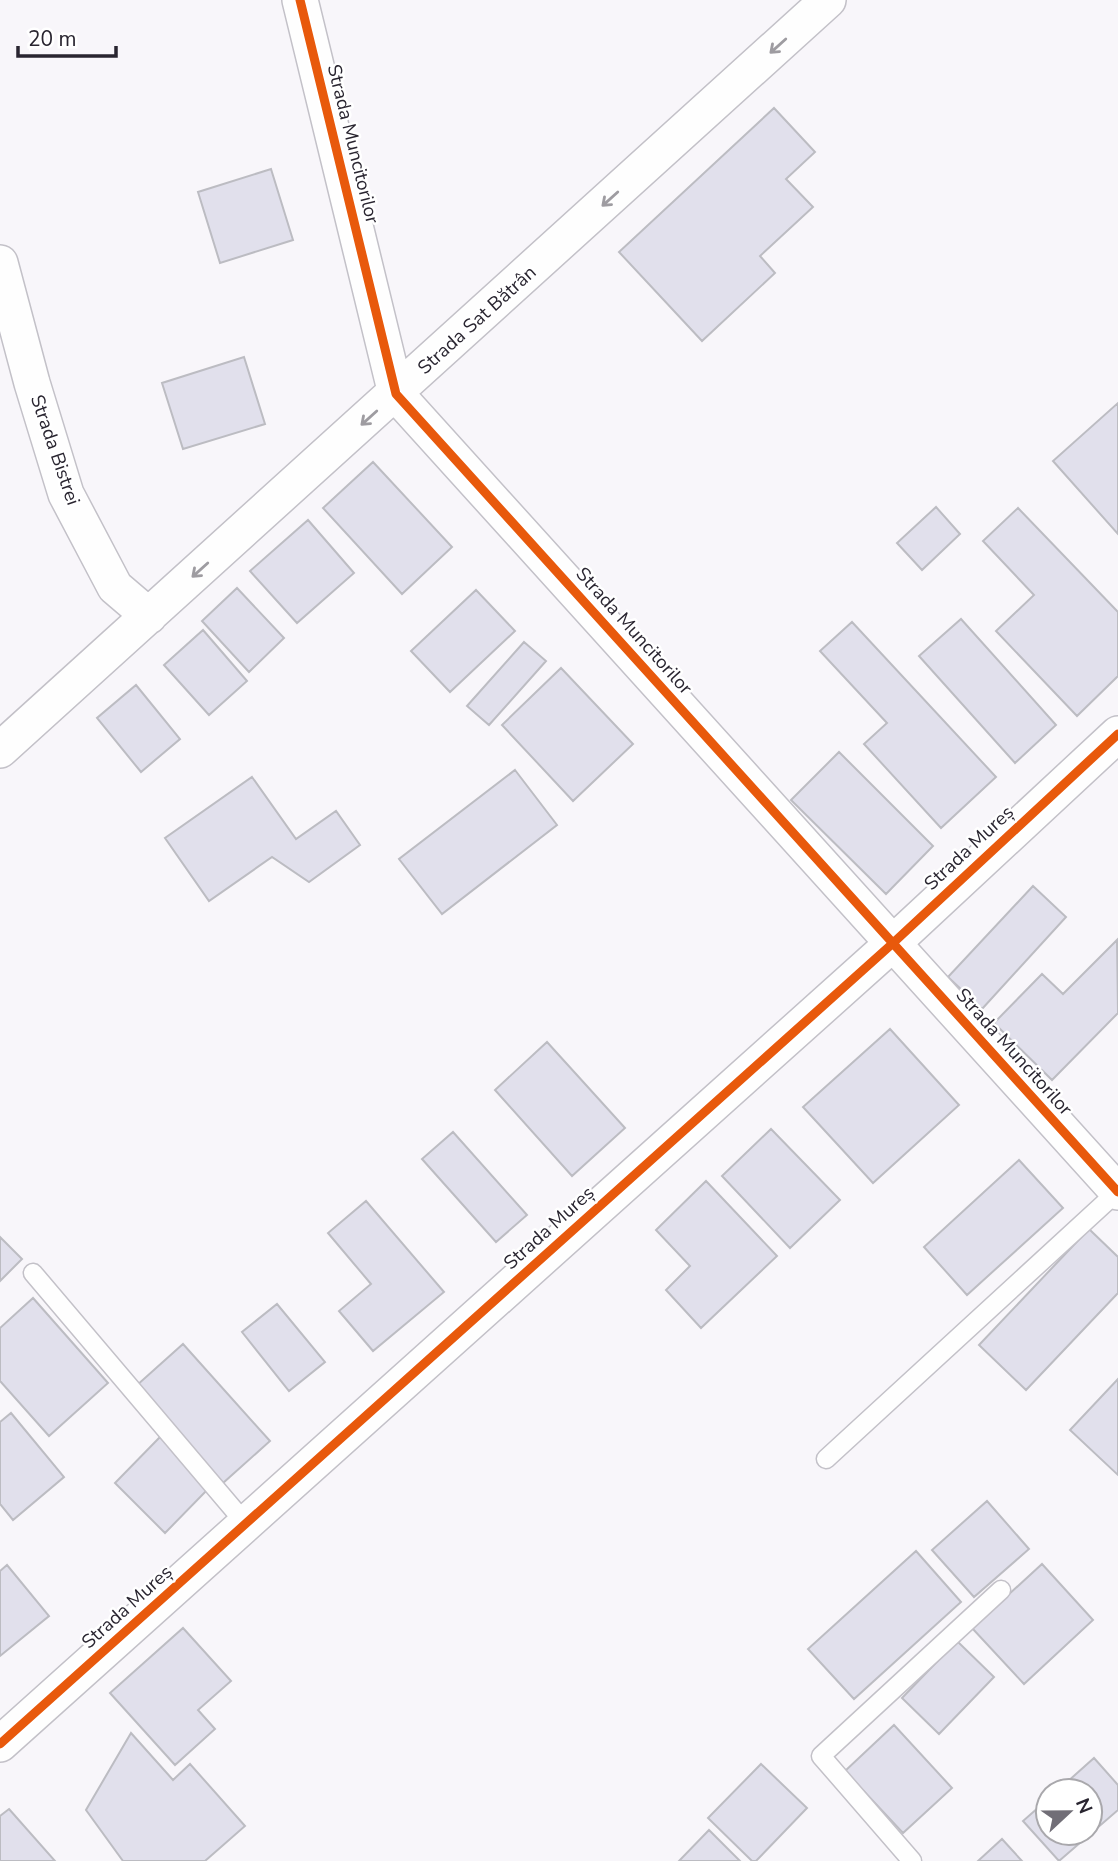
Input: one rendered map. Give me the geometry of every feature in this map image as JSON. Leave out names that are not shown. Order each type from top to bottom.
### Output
[{"type":"street","name":"Strada Muncitorilor","points":[[300,0],[396,394],[1118,1191]]},
{"type":"street","name":"Strada Sat Bătrân","points":[[0,750],[828,0]]},
{"type":"street","name":"Strada Bistrei","points":[[0,263],[32,383],[66,494],[116,587],[149,616]]},
{"type":"street","name":"Strada Mureș","points":[[0,1744],[892,944],[1118,734]]},
{"type":"lane","points":[[826,1459],[1118,1191]]},
{"type":"lane","points":[[33,1273],[246,1524]]},
{"type":"lane","points":[[912,1861],[821,1756],[1001,1590]]},
{"type":"building","points":[[774,108],[815,152],[786,179],[813,207],[760,256],[775,273],[702,341],[619,252]]},
{"type":"building","points":[[271,169],[293,240],[220,263],[198,192]]},
{"type":"building","points":[[244,357],[265,424],[183,449],[162,383]]},
{"type":"building","points":[[1118,403],[1118,534],[1053,461]]},
{"type":"building","points":[[373,462],[452,547],[402,594],[323,508]]},
{"type":"building","points":[[936,507],[960,534],[922,570],[897,543]]},
{"type":"building","points":[[1018,508],[1118,612],[1118,676],[1077,716],[996,631],[1034,595],[983,541]]},
{"type":"building","points":[[308,520],[354,573],[297,623],[250,571]]},
{"type":"building","points":[[237,588],[284,638],[249,672],[202,621]]},
{"type":"building","points":[[476,590],[515,631],[450,692],[411,651]]},
{"type":"building","points":[[961,619],[1056,725],[1015,763],[919,656]]},
{"type":"building","points":[[852,622],[996,777],[941,828],[864,744],[887,723],[820,651]]},
{"type":"building","points":[[203,630],[247,681],[209,715],[164,665]]},
{"type":"building","points":[[524,642],[546,661],[489,725],[467,706]]},
{"type":"building","points":[[561,668],[633,744],[573,801],[502,725]]},
{"type":"building","points":[[136,685],[180,739],[141,772],[97,718]]},
{"type":"building","points":[[839,752],[933,846],[886,894],[791,800]]},
{"type":"building","points":[[515,770],[557,825],[442,914],[399,859]]},
{"type":"building","points":[[252,777],[296,839],[336,811],[360,845],[309,882],[272,857],[209,901],[165,838]]},
{"type":"building","points":[[1033,886],[1066,917],[982,1009],[948,977]]},
{"type":"building","points":[[1117,940],[1118,1013],[1052,1080],[994,1023],[1042,974],[1063,994]]},
{"type":"building","points":[[890,1029],[959,1105],[873,1183],[803,1107]]},
{"type":"building","points":[[547,1042],[625,1128],[572,1176],[495,1090]]},
{"type":"building","points":[[771,1129],[840,1200],[790,1248],[722,1176]]},
{"type":"building","points":[[453,1132],[527,1215],[496,1242],[422,1159]]},
{"type":"building","points":[[1019,1160],[1063,1208],[967,1295],[924,1247]]},
{"type":"building","points":[[706,1181],[777,1256],[701,1328],[666,1290],[690,1266],[656,1230]]},
{"type":"building","points":[[366,1201],[444,1292],[373,1351],[339,1311],[371,1284],[328,1233]]},
{"type":"building","points":[[1089,1229],[1118,1257],[1118,1293],[1026,1390],[979,1345]]},
{"type":"building","points":[[0,1237],[22,1259],[0,1281]]},
{"type":"building","points":[[33,1298],[108,1383],[49,1436],[0,1381],[0,1328]]},
{"type":"building","points":[[277,1304],[325,1362],[289,1391],[242,1332]]},
{"type":"building","points":[[183,1344],[270,1441],[223,1483],[136,1386]]},
{"type":"building","points":[[1118,1379],[1118,1475],[1070,1430]]},
{"type":"building","points":[[11,1413],[64,1477],[13,1520],[0,1504],[0,1422]]},
{"type":"building","points":[[160,1437],[210,1487],[165,1533],[115,1483]]},
{"type":"building","points":[[987,1501],[1029,1549],[974,1597],[932,1550]]},
{"type":"building","points":[[916,1551],[961,1602],[854,1699],[808,1649]]},
{"type":"building","points":[[1042,1564],[1093,1620],[1024,1684],[972,1628]]},
{"type":"building","points":[[7,1565],[49,1616],[0,1656],[0,1571]]},
{"type":"building","points":[[183,1628],[231,1681],[198,1710],[215,1729],[175,1765],[110,1693]]},
{"type":"building","points":[[957,1641],[994,1677],[939,1734],[902,1698]]},
{"type":"building","points":[[894,1725],[952,1788],[903,1833],[845,1771]]},
{"type":"building","points":[[131,1733],[173,1780],[190,1764],[245,1826],[205,1861],[123,1861],[86,1810]]},
{"type":"building","points":[[1094,1758],[1118,1785],[1118,1810],[1104,1822],[1104,1777],[1073,1777]]},
{"type":"building","points":[[761,1764],[807,1808],[756,1861],[752,1861],[708,1818]]},
{"type":"building","points":[[9,1809],[55,1861],[0,1861],[0,1816]]},
{"type":"building","points":[[1034,1811],[1034,1833],[1023,1821]]},
{"type":"building","points":[[709,1830],[740,1861],[679,1861]]},
{"type":"building","points":[[1002,1839],[1022,1861],[978,1861]]},
{"type":"building","points":[[1046,1847],[1075,1847],[1059,1861]]},
{"type":"cycle path","points":[[300,0],[396,394],[1118,1192]]},
{"type":"cycle path","points":[[0,1744],[892,944],[1118,734]]}]
